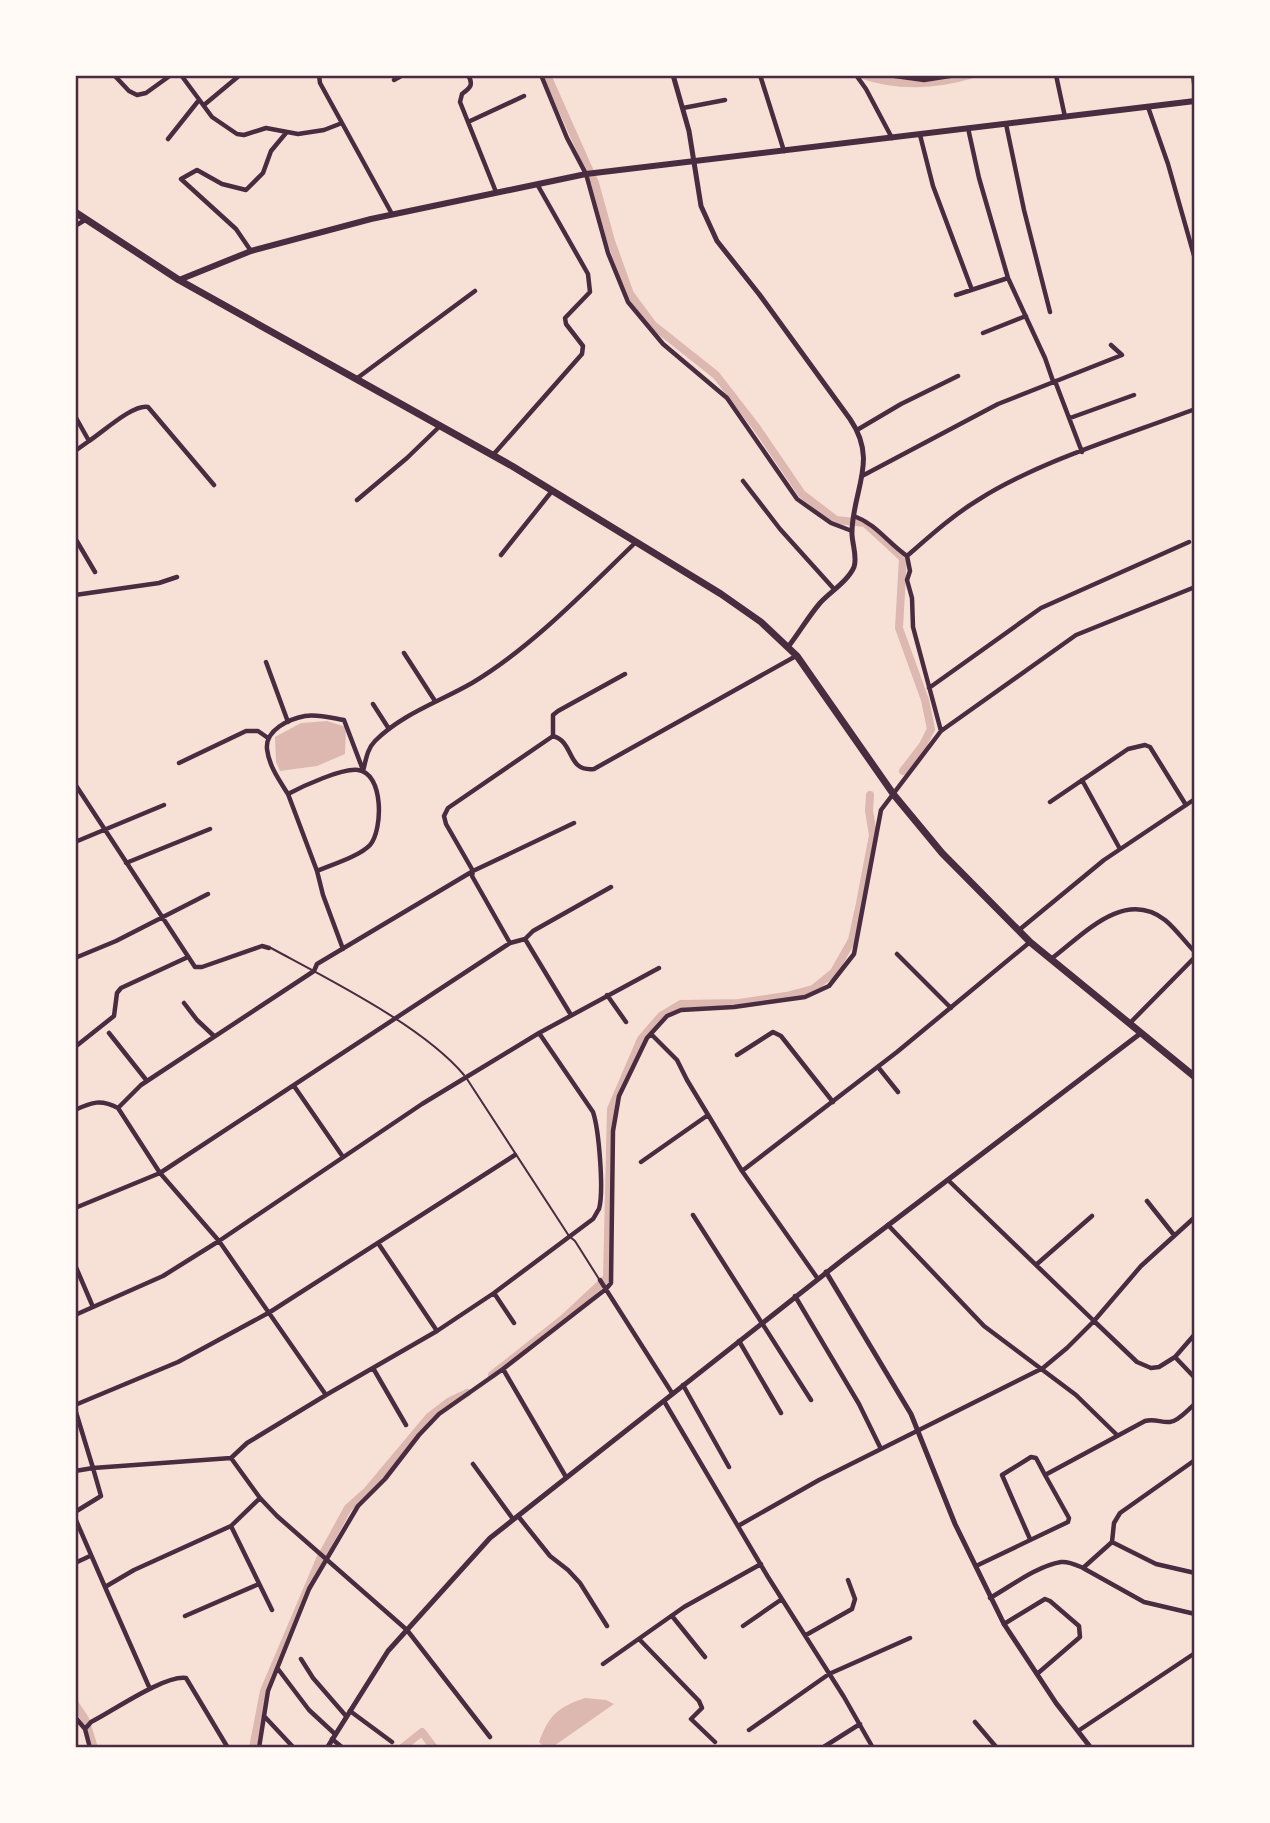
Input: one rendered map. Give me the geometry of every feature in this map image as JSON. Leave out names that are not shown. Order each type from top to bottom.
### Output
[{"type":"main road","points":[[178,280],[251,251],[392,214],[590,174],[1195,101]]},
{"type":"main road","points":[[75,212],[178,280],[492,455],[721,594],[761,622],[797,656],[894,795],[942,853],[1030,942],[1195,1077]]},
{"type":"street","points":[[114,75],[129,91],[137,95],[146,93],[172,75]]},
{"type":"street","points":[[181,75],[212,117],[237,134],[244,135],[266,128],[298,134],[324,130],[342,122]]},
{"type":"street","points":[[204,105],[240,75]]},
{"type":"street","points":[[318,75],[392,214]]},
{"type":"street","points":[[394,80],[403,75]]},
{"type":"street","points":[[468,75],[472,83],[470,88],[459,97],[496,192]]},
{"type":"street","points":[[541,75],[568,138],[590,174],[608,253],[628,302],[663,344],[727,398],[797,499],[831,523],[875,526],[886,540],[907,556],[913,627],[941,731]]},
{"type":"street","points":[[673,75],[683,108],[701,206],[717,241],[759,294],[857,430],[864,448],[865,463],[853,523],[855,566],[819,604],[788,647]]},
{"type":"street","points":[[760,75],[784,151]]},
{"type":"street","points":[[888,75],[924,80],[956,75]]},
{"type":"street","points":[[1056,75],[1065,117]]},
{"type":"street","points":[[1193,75],[1195,91]]},
{"type":"street","points":[[856,76],[866,89],[892,138]]},
{"type":"street","points":[[468,122],[524,96]]},
{"type":"street","points":[[167,139],[199,100]]},
{"type":"street","points":[[683,108],[725,100]]},
{"type":"street","points":[[1148,107],[1168,164],[1195,259]]},
{"type":"street","points":[[1006,124],[1050,312]]},
{"type":"street","points":[[968,128],[979,178],[1008,278],[1083,452]]},
{"type":"street","points":[[251,251],[236,229],[181,179],[197,170],[222,184],[246,190],[263,173],[271,151],[287,132]]},
{"type":"street","points":[[920,135],[933,186],[972,290]]},
{"type":"street","points":[[492,455],[582,354],[583,345],[566,324],[565,318],[590,292],[588,274],[537,184]]},
{"type":"street","points":[[75,226],[85,220]]},
{"type":"street","points":[[956,295],[1008,278]]},
{"type":"street","points":[[356,379],[475,291]]},
{"type":"street","points":[[983,333],[1026,316]]},
{"type":"street","points":[[862,476],[998,404],[1122,355],[1111,345]]},
{"type":"street","points":[[857,430],[901,404],[958,376]]},
{"type":"street","points":[[1070,418],[1134,395]]},
{"type":"street","points":[[75,452],[132,411],[142,406],[148,407],[214,485]]},
{"type":"street","points":[[907,556],[980,498],[1083,452],[1195,409]]},
{"type":"street","points":[[75,416],[89,441]]},
{"type":"street","points":[[356,500],[407,458],[440,426]]},
{"type":"street","points":[[743,481],[780,529],[834,589]]},
{"type":"street","points":[[501,555],[552,491]]},
{"type":"street","points":[[75,538],[95,572]]},
{"type":"street","points":[[929,688],[1041,607],[1189,542]]},
{"type":"street","points":[[363,771],[373,743],[389,729],[506,660],[569,607],[635,543]]},
{"type":"street","points":[[75,595],[159,583],[177,577]]},
{"type":"street","points":[[259,1748],[268,1691],[309,1589],[325,1557],[358,1506],[385,1479],[429,1423],[503,1369],[611,1283],[613,1130],[619,1096],[651,1034],[667,1016],[681,1010],[734,1007],[804,997],[830,986],[854,954],[881,810],[941,731],[1076,635],[1195,587]]},
{"type":"street","points":[[404,653],[435,701]]},
{"type":"street","points":[[553,736],[564,742],[578,766],[586,770],[594,769],[797,656]]},
{"type":"street","points":[[266,662],[288,722]]},
{"type":"street","points":[[553,736],[553,715],[625,674]]},
{"type":"street","points":[[373,704],[389,729]]},
{"type":"street","points":[[343,949],[288,794],[273,770],[267,748],[268,738],[274,730],[306,716],[344,720],[363,771]]},
{"type":"street","points":[[179,763],[246,731],[258,731],[268,738]]},
{"type":"street","points":[[510,943],[472,876],[473,871],[444,816],[448,808],[553,736]]},
{"type":"street","points":[[1050,802],[1128,749],[1145,745],[1150,747],[1186,805]]},
{"type":"street","points":[[288,794],[355,769],[363,771],[373,779],[379,797],[375,836],[370,845],[317,871]]},
{"type":"street","points":[[1082,780],[1120,849]]},
{"type":"street","points":[[75,784],[195,967],[202,967],[253,948],[269,948]]},
{"type":"street","points":[[1018,931],[1104,860],[1195,799]]},
{"type":"street","points":[[75,842],[164,805]]},
{"type":"street","points":[[118,1108],[147,1081],[314,971],[317,964],[473,871],[574,823]]},
{"type":"street","points":[[126,863],[210,829]]},
{"type":"street","points":[[75,1208],[160,1173],[510,943],[525,939],[533,931],[611,887]]},
{"type":"street","points":[[75,958],[117,941],[208,894]]},
{"type":"street","points":[[1051,959],[1111,914],[1143,908],[1166,921],[1195,955],[1130,1023]]},
{"type":"street","points":[[525,939],[571,1015]]},
{"type":"street","points":[[742,1171],[878,1067],[1030,942]]},
{"type":"street","points":[[897,954],[951,1008]]},
{"type":"street","points":[[75,1047],[114,1016],[117,993],[121,988],[187,957]]},
{"type":"street","points":[[75,1315],[163,1276],[422,1104],[539,1033],[659,968]]},
{"type":"street","points":[[607,995],[626,1022]]},
{"type":"street","points":[[184,1003],[214,1036]]},
{"type":"street","points":[[737,1055],[766,1034],[772,1032],[780,1035],[833,1102]]},
{"type":"street","points":[[109,1033],[147,1081]]},
{"type":"street","points":[[75,1471],[230,1458],[247,1443],[437,1332],[593,1219],[599,1209],[599,1139],[593,1112],[539,1033]]},
{"type":"street","points":[[327,1748],[388,1651],[490,1538],[795,1296],[1141,1033]]},
{"type":"street","points":[[651,1034],[677,1060],[742,1171],[818,1279]]},
{"type":"street","points":[[878,1067],[898,1093]]},
{"type":"street","points":[[294,1086],[343,1157]]},
{"type":"street","points":[[75,1110],[91,1102],[104,1101],[118,1108],[160,1173],[219,1241],[326,1395]]},
{"type":"street","points":[[641,1162],[708,1115]]},
{"type":"street","points":[[75,1512],[100,1496],[75,1407],[178,1362],[270,1312],[515,1154]]},
{"type":"street","points":[[948,1180],[1144,1367],[1159,1367],[1175,1357],[1195,1334]]},
{"type":"street","points":[[1147,1201],[1174,1235]]},
{"type":"street","points":[[693,1215],[811,1400]]},
{"type":"street","points":[[1036,1264],[1091,1216]]},
{"type":"street","points":[[738,1526],[919,1429],[1043,1368],[1094,1321],[1140,1266],[1195,1217]]},
{"type":"street","points":[[888,1225],[984,1326],[1043,1368],[1095,1412],[1117,1435]]},
{"type":"street","points":[[378,1244],[437,1332]]},
{"type":"street","points":[[75,1265],[93,1307]]},
{"type":"street","points":[[826,1272],[919,1429],[954,1524],[1004,1624],[1091,1748]]},
{"type":"street","points":[[600,1280],[672,1393]]},
{"type":"street","points":[[494,1293],[514,1323]]},
{"type":"street","points":[[795,1296],[859,1404],[881,1449]]},
{"type":"street","points":[[739,1341],[781,1413]]},
{"type":"street","points":[[1175,1357],[1195,1378]]},
{"type":"street","points":[[373,1368],[406,1425]]},
{"type":"street","points":[[503,1369],[566,1478]]},
{"type":"street","points":[[683,1385],[729,1467]]},
{"type":"street","points":[[664,1400],[873,1748]]},
{"type":"street","points":[[1045,1475],[1145,1421],[1176,1420],[1195,1404]]},
{"type":"street","points":[[976,1566],[1066,1523],[1069,1518],[1036,1458],[1031,1457],[1002,1475],[1030,1539]]},
{"type":"street","points":[[230,1458],[277,1516],[407,1630],[491,1737]]},
{"type":"street","points":[[1083,1568],[1112,1542],[1114,1523],[1120,1513],[1195,1460]]},
{"type":"street","points":[[473,1464],[515,1518],[580,1584],[607,1626]]},
{"type":"street","points":[[105,1587],[134,1570],[231,1526],[260,1498]]},
{"type":"street","points":[[75,1518],[150,1689]]},
{"type":"street","points":[[231,1526],[272,1610]]},
{"type":"street","points":[[1112,1542],[1156,1564],[1195,1573]]},
{"type":"street","points":[[75,1563],[90,1556]]},
{"type":"street","points":[[990,1598],[1041,1570],[1061,1562],[1069,1562],[1144,1602],[1195,1614]]},
{"type":"street","points":[[603,1664],[672,1616],[761,1564]]},
{"type":"street","points":[[806,1635],[852,1609],[855,1599],[848,1580]]},
{"type":"street","points":[[185,1616],[259,1584]]},
{"type":"street","points":[[743,1626],[782,1599]]},
{"type":"street","points":[[1004,1624],[1045,1600],[1050,1601],[1079,1626],[1080,1637],[1037,1674]]},
{"type":"street","points":[[672,1616],[705,1657]]},
{"type":"street","points":[[749,1730],[829,1674],[910,1638]]},
{"type":"street","points":[[639,1639],[699,1701],[702,1708],[691,1719],[715,1742]]},
{"type":"street","points":[[1078,1731],[1195,1653]]},
{"type":"street","points":[[301,1659],[313,1678],[348,1714],[392,1742]]},
{"type":"street","points":[[278,1668],[309,1710],[343,1748]]},
{"type":"street","points":[[85,1729],[91,1722],[150,1689],[179,1677],[186,1678],[228,1748]]},
{"type":"street","points":[[264,1716],[294,1748]]},
{"type":"street","points":[[75,1717],[85,1729],[90,1748]]},
{"type":"street","points":[[975,1722],[997,1748]]},
{"type":"street","points":[[822,1748],[860,1724]]},
{"type":"lane","points":[[269,948],[395,1019],[452,1060],[600,1280]]},
{"type":"shaded area","points":[[327,721],[346,727],[345,754],[317,766],[280,771],[276,762],[275,737],[301,723]]},
{"type":"shaded area","points":[[585,1698],[606,1700],[614,1704],[551,1748],[545,1748],[539,1742],[551,1719],[561,1709]]},
{"type":"waterway","points":[[547,75],[595,183],[611,241],[630,294],[653,325],[716,375],[757,428],[802,494],[836,520],[865,523],[903,558],[899,628],[925,700],[931,729],[923,745],[903,771]]},
{"type":"waterway","points":[[863,75],[903,83],[944,81],[970,75]]},
{"type":"waterway","points":[[492,1375],[563,1319],[607,1278],[611,1109],[641,1039],[661,1016],[681,1004],[739,1003],[786,996],[813,989],[834,972],[852,940],[860,903],[873,835],[869,811],[870,795]]},
{"type":"waterway","points":[[253,1748],[264,1691],[320,1559],[348,1508],[367,1491],[429,1417],[450,1401],[467,1393]]},
{"type":"waterway","points":[[75,1704],[85,1719],[94,1748]]},
{"type":"waterway","points":[[402,1748],[422,1732],[434,1748]]}]
